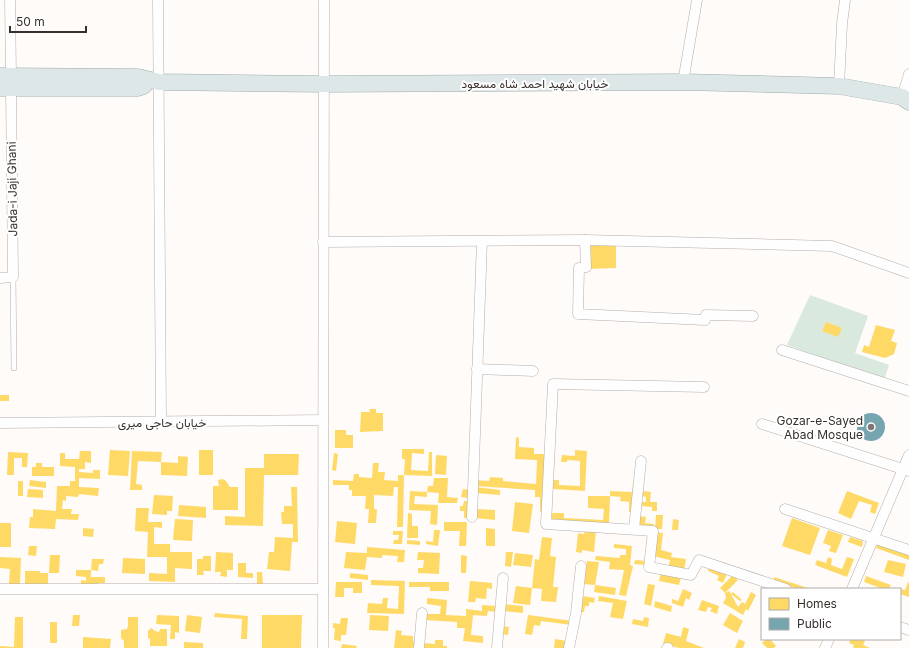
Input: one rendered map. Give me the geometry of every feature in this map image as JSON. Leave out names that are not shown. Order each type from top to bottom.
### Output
[{"type":"main road","name":"خیابان شهید احمد شاه مسعود","points":[[5,82],[138,77],[159,82],[324,84],[683,82],[839,86],[905,100]]},
{"type":"street","name":"Jada-i Jaji Ghani","points":[[10,0],[5,82],[13,277]]},
{"type":"street","points":[[158,0],[160,422]]},
{"type":"street","points":[[323,648],[324,0]]},
{"type":"street","points":[[683,82],[697,0]]},
{"type":"street","points":[[839,86],[842,24],[845,0]]},
{"type":"street","points":[[905,100],[909,74]]},
{"type":"street","points":[[323,242],[585,240],[832,246],[909,273]]},
{"type":"street","points":[[585,240],[586,267],[579,268],[578,314],[705,320],[706,315],[753,316]]},
{"type":"street","points":[[472,518],[482,241]]},
{"type":"street","points":[[0,278],[13,277]]},
{"type":"street","points":[[782,350],[909,392]]},
{"type":"street","points":[[477,369],[533,371]]},
{"type":"street","points":[[704,388],[553,384],[546,524],[653,531],[649,567],[691,575],[699,560],[783,588]]},
{"type":"street","name":"خیابان حاجی میری","points":[[0,423],[323,420]]},
{"type":"street","points":[[762,424],[906,470]]},
{"type":"street","points":[[852,588],[906,470],[909,455]]},
{"type":"street","points":[[634,529],[641,461]]},
{"type":"street","points":[[785,510],[909,550]]},
{"type":"street","points":[[569,648],[576,613],[581,566]]},
{"type":"street","points":[[497,648],[503,578]]},
{"type":"street","points":[[0,589],[323,588]]},
{"type":"street","points":[[419,648],[422,613]]},
{"type":"lane","points":[[13,277],[14,368]]},
{"type":"green space","points":[[810,295],[868,316],[855,353],[889,365],[884,380],[787,345]]},
{"type":"building: Homes","points":[[588,244],[616,244],[616,268],[589,269]]},
{"type":"building: Homes","points":[[826,322],[842,328],[838,337],[822,331]]},
{"type":"building: Homes","points":[[876,325],[895,330],[891,341],[897,343],[894,354],[885,358],[862,352],[864,345],[869,347]]},
{"type":"building: Homes","points":[[0,395],[9,395],[9,401],[0,401]]},
{"type":"building: Homes","points":[[369,409],[376,409],[376,413],[383,413],[383,431],[360,432],[361,412],[370,412]]},
{"type":"building: Homes","points":[[335,430],[346,430],[346,435],[353,435],[353,448],[335,448]]},
{"type":"building: Homes","points":[[516,437],[519,438],[519,447],[534,448],[534,454],[547,454],[544,512],[540,512],[540,497],[535,497],[535,490],[475,486],[475,480],[489,481],[490,477],[503,478],[503,481],[536,484],[537,460],[515,459]]},
{"type":"building: Homes","points":[[402,449],[424,449],[424,454],[412,453],[411,470],[428,471],[429,452],[432,452],[432,476],[404,475],[405,459],[402,459]]},
{"type":"building: Homes","points":[[110,450],[130,451],[128,476],[108,475]]},
{"type":"building: Homes","points":[[199,450],[213,450],[213,475],[199,475]]},
{"type":"building: Homes","points":[[575,450],[587,451],[585,491],[553,489],[553,480],[559,480],[559,485],[580,486],[580,461],[567,460],[567,462],[561,462],[562,455],[575,456]]},
{"type":"building: Homes","points":[[80,451],[91,451],[91,463],[85,462],[85,469],[79,469],[79,472],[93,473],[93,470],[100,470],[100,479],[79,478],[79,487],[99,488],[98,496],[79,494],[78,497],[66,496],[66,501],[63,500],[62,509],[72,509],[71,514],[79,514],[78,520],[56,519],[55,529],[29,528],[30,517],[33,517],[33,509],[56,511],[57,486],[70,486],[70,481],[75,481],[75,467],[60,466],[60,453],[65,453],[65,459],[79,459]]},
{"type":"building: Homes","points":[[132,451],[162,452],[161,462],[138,461],[136,484],[142,485],[142,490],[130,490]]},
{"type":"building: Homes","points":[[8,452],[28,453],[27,467],[22,467],[22,458],[14,458],[14,475],[7,475]]},
{"type":"building: Homes","points":[[334,453],[338,454],[336,471],[332,470]]},
{"type":"building: Homes","points":[[264,454],[299,454],[298,475],[264,475],[263,526],[225,525],[225,516],[245,517],[245,468],[264,468]]},
{"type":"building: Homes","points":[[436,455],[447,456],[446,475],[435,474]]},
{"type":"building: Homes","points":[[178,456],[188,457],[187,476],[161,475],[161,462],[178,463]]},
{"type":"building: Homes","points":[[36,463],[42,463],[42,467],[54,467],[54,476],[32,476],[32,467],[36,467]]},
{"type":"building: Homes","points":[[373,463],[379,463],[378,472],[385,472],[384,480],[398,481],[398,475],[404,475],[403,527],[397,527],[398,487],[394,487],[393,496],[374,495],[374,509],[377,509],[376,523],[368,523],[369,509],[365,509],[366,496],[352,496],[352,490],[349,490],[349,485],[333,485],[333,480],[353,481],[354,474],[359,474],[359,477],[372,478]]},
{"type":"building: Homes","points":[[434,478],[448,478],[447,497],[458,498],[457,503],[438,503],[439,493],[427,492],[428,486],[433,486]]},
{"type":"building: Homes","points":[[30,480],[46,482],[46,488],[29,486]]},
{"type":"building: Homes","points":[[218,480],[225,480],[230,487],[238,487],[238,510],[213,510],[213,486],[219,486]]},
{"type":"building: Homes","points":[[18,481],[23,481],[23,496],[18,496]]},
{"type":"building: Homes","points":[[633,483],[636,483],[634,513],[629,512],[629,502],[620,501],[621,497],[610,496],[610,491],[632,492]]},
{"type":"building: Homes","points":[[291,487],[297,487],[298,542],[292,542],[290,571],[267,569],[269,552],[274,552],[275,537],[293,538],[293,524],[282,524],[281,512],[284,512],[284,506],[292,506]]},
{"type":"building: Homes","points":[[476,487],[500,490],[500,495],[475,493]]},
{"type":"building: Homes","points":[[28,489],[43,490],[43,498],[27,497]]},
{"type":"building: Homes","points":[[463,489],[469,490],[468,498],[461,497]]},
{"type":"building: Homes","points":[[410,491],[427,492],[427,497],[415,496],[414,504],[438,505],[437,525],[430,524],[431,511],[409,510]]},
{"type":"building: Homes","points":[[642,491],[651,492],[650,502],[657,502],[657,511],[652,511],[652,507],[641,506],[641,502],[646,502],[646,497],[642,496]]},
{"type":"building: Homes","points":[[847,491],[879,503],[875,514],[870,512],[872,505],[859,501],[851,519],[838,513]]},
{"type":"building: Homes","points":[[154,495],[173,496],[172,511],[167,511],[167,515],[152,514]]},
{"type":"building: Homes","points":[[588,496],[610,496],[609,524],[552,521],[552,513],[564,513],[564,518],[603,520],[604,509],[588,508]]},
{"type":"building: Homes","points":[[464,501],[469,501],[469,518],[464,518],[464,511],[460,511],[460,506],[463,506]]},
{"type":"building: Homes","points":[[515,502],[533,504],[529,533],[512,531]]},
{"type":"building: Homes","points":[[179,505],[206,507],[206,518],[178,516]]},
{"type":"building: Homes","points":[[136,508],[149,508],[148,522],[162,522],[162,528],[154,527],[154,544],[170,544],[170,552],[192,552],[192,569],[175,568],[175,582],[149,581],[149,573],[167,574],[167,557],[147,557],[148,532],[135,531]]},
{"type":"building: Homes","points":[[476,509],[495,510],[495,520],[475,518]]},
{"type":"building: Homes","points":[[408,513],[412,514],[412,526],[418,526],[418,538],[407,538]]},
{"type":"building: Homes","points":[[656,515],[663,515],[662,529],[655,529]]},
{"type":"building: Homes","points":[[638,516],[646,517],[645,523],[654,524],[653,528],[637,526]]},
{"type":"building: Homes","points":[[792,518],[820,528],[810,555],[782,546]]},
{"type":"building: Homes","points":[[175,519],[193,520],[192,541],[173,540]]},
{"type":"building: Homes","points":[[673,519],[679,520],[678,530],[672,530]]},
{"type":"building: Homes","points":[[337,521],[357,523],[355,544],[335,542]]},
{"type":"building: Homes","points":[[444,522],[467,522],[466,546],[459,546],[460,531],[444,531]]},
{"type":"building: Homes","points":[[0,523],[11,523],[11,547],[0,547]]},
{"type":"building: Homes","points":[[83,528],[94,529],[93,537],[83,536]]},
{"type":"building: Homes","points":[[486,528],[495,529],[495,546],[486,546]]},
{"type":"building: Homes","points":[[585,529],[596,531],[594,552],[582,550],[582,553],[576,552],[578,533],[584,534]]},
{"type":"building: Homes","points":[[434,530],[440,530],[438,546],[426,544],[426,541],[433,542]]},
{"type":"building: Homes","points":[[828,530],[843,535],[836,553],[829,551],[831,546],[823,543]]},
{"type":"building: Homes","points":[[393,531],[403,531],[402,544],[393,544],[394,540],[398,540],[399,535],[393,535]]},
{"type":"building: Homes","points":[[655,532],[663,533],[661,550],[672,553],[671,557],[686,559],[684,572],[668,569],[670,560],[653,556]]},
{"type":"building: Homes","points":[[542,537],[552,538],[550,556],[556,557],[553,587],[558,587],[556,602],[541,601],[542,589],[532,588],[535,559],[539,560]]},
{"type":"building: Homes","points":[[850,537],[863,541],[862,547],[848,542]]},
{"type":"building: Homes","points":[[407,540],[420,541],[420,545],[407,544]]},
{"type":"building: Homes","points":[[614,544],[632,546],[630,565],[633,566],[626,596],[619,595],[624,570],[609,569],[610,562],[595,560],[596,556],[620,558],[620,555],[626,555],[626,549],[614,548]]},
{"type":"building: Homes","points":[[878,544],[909,555],[909,560],[876,548]]},
{"type":"building: Homes","points":[[29,546],[37,546],[36,556],[28,555]]},
{"type":"building: Homes","points":[[367,547],[405,550],[404,562],[397,562],[398,556],[382,555],[382,558],[367,557],[365,570],[344,568],[346,552],[367,553]]},
{"type":"building: Homes","points":[[216,552],[233,553],[233,570],[227,570],[227,577],[220,576],[221,572],[215,572]]},
{"type":"building: Homes","points":[[418,552],[440,553],[439,574],[418,573],[418,568],[423,568],[424,560],[417,560]]},
{"type":"building: Homes","points":[[506,552],[513,552],[511,567],[505,566]]},
{"type":"building: Homes","points":[[515,553],[533,555],[531,567],[513,565]]},
{"type":"building: Homes","points":[[50,555],[60,555],[59,573],[49,573]]},
{"type":"building: Homes","points":[[461,555],[467,556],[466,573],[461,573]]},
{"type":"building: Homes","points":[[203,556],[211,556],[211,571],[203,571],[204,575],[197,575],[197,559],[203,559]]},
{"type":"building: Homes","points":[[0,557],[21,558],[20,584],[9,584],[10,569],[0,568]]},
{"type":"building: Homes","points":[[828,557],[832,559],[831,565],[842,569],[847,557],[854,559],[847,577],[815,565],[817,560],[826,563]]},
{"type":"building: Homes","points":[[123,558],[145,559],[145,574],[122,573]]},
{"type":"building: Homes","points":[[92,559],[104,559],[103,564],[99,564],[98,571],[91,570]]},
{"type":"building: Homes","points":[[635,560],[647,561],[647,565],[634,564]]},
{"type":"building: Homes","points":[[888,560],[906,564],[903,577],[884,572]]},
{"type":"building: Homes","points":[[587,561],[599,562],[595,585],[583,584]]},
{"type":"building: Homes","points":[[238,563],[246,563],[246,573],[253,573],[253,578],[238,577]]},
{"type":"building: Homes","points":[[709,566],[727,574],[723,583],[717,580],[719,576],[708,571]]},
{"type":"building: Homes","points":[[76,570],[91,570],[91,577],[105,577],[105,583],[98,583],[98,588],[81,587],[81,580],[86,581],[86,577],[76,576]]},
{"type":"building: Homes","points":[[25,571],[40,571],[40,573],[48,573],[48,588],[25,587]]},
{"type":"building: Homes","points":[[257,572],[262,572],[263,585],[257,585]]},
{"type":"building: Homes","points":[[661,572],[681,577],[679,585],[659,581]]},
{"type":"building: Homes","points":[[350,573],[368,575],[368,580],[350,578]]},
{"type":"building: Homes","points":[[733,575],[738,580],[725,593],[720,588]]},
{"type":"building: Homes","points":[[866,576],[891,585],[890,588],[880,588],[864,582]]},
{"type":"building: Homes","points":[[774,577],[808,588],[795,588],[773,581]]},
{"type":"building: Homes","points":[[371,580],[405,581],[404,614],[367,613],[368,603],[382,604],[383,598],[388,598],[387,608],[398,609],[399,586],[371,585]]},
{"type":"building: Homes","points":[[470,581],[492,583],[492,589],[487,588],[486,599],[476,598],[475,602],[468,602]]},
{"type":"building: Homes","points":[[336,582],[362,582],[362,593],[353,593],[353,588],[344,588],[344,597],[335,597]]},
{"type":"building: Homes","points":[[409,582],[449,582],[449,591],[430,591],[430,587],[409,587]]},
{"type":"building: Homes","points":[[908,582],[909,597],[901,594],[901,589],[905,590]]},
{"type":"building: Homes","points":[[648,584],[655,585],[651,606],[644,604]]},
{"type":"building: Homes","points":[[595,585],[616,588],[615,595],[594,592]]},
{"type":"building: Homes","points":[[516,586],[532,588],[530,605],[513,603]]},
{"type":"building: Homes","points":[[683,589],[692,593],[689,600],[686,598],[683,607],[672,603],[672,599],[678,601]]},
{"type":"building: Homes","points":[[729,591],[738,607],[742,602],[745,604],[751,592],[756,595],[748,611],[746,609],[743,615],[723,603],[726,598],[725,593]]},
{"type":"building: Homes","points":[[733,592],[742,600],[740,601],[731,594]]},
{"type":"building: Homes","points":[[582,596],[595,598],[594,603],[589,602],[589,606],[585,606],[584,612],[579,612]]},
{"type":"building: Homes","points":[[599,596],[627,601],[623,619],[610,617],[613,603],[598,601]]},
{"type":"building: Homes","points":[[427,598],[447,600],[446,615],[466,616],[466,609],[482,611],[482,605],[497,606],[496,612],[488,611],[487,616],[473,615],[471,635],[483,636],[483,643],[463,641],[465,628],[457,628],[457,622],[424,620],[424,614],[440,614],[441,606],[427,604]]},
{"type":"building: Homes","points":[[702,600],[719,606],[717,614],[710,611],[712,608],[708,607],[706,612],[698,610]]},
{"type":"building: Homes","points":[[655,601],[672,606],[671,612],[654,607]]},
{"type":"building: Homes","points":[[503,604],[523,606],[523,613],[503,611]]},
{"type":"building: Homes","points":[[215,613],[248,616],[247,639],[241,639],[242,619],[214,617]]},
{"type":"building: Homes","points":[[730,613],[743,621],[737,633],[723,625]]},
{"type":"building: Homes","points":[[73,615],[80,615],[79,626],[72,626]]},
{"type":"building: Homes","points":[[157,615],[179,616],[179,633],[175,632],[175,639],[170,639],[171,625],[156,624]]},
{"type":"building: Homes","points":[[187,615],[202,617],[200,633],[185,631]]},
{"type":"building: Homes","points":[[262,615],[302,615],[301,648],[262,648]]},
{"type":"building: Homes","points":[[370,615],[389,616],[388,631],[369,630]]},
{"type":"building: Homes","points":[[528,615],[573,621],[572,625],[541,621],[540,626],[534,625],[532,635],[525,634]]},
{"type":"building: Homes","points":[[15,617],[23,617],[23,648],[0,648],[0,646],[14,647]]},
{"type":"building: Homes","points":[[128,617],[138,617],[138,648],[124,648],[124,641],[121,638],[121,630],[127,629]]},
{"type":"building: Homes","points":[[644,617],[649,618],[648,627],[632,624],[633,619],[643,621]]},
{"type":"building: Homes","points":[[341,618],[348,618],[346,635],[341,635],[341,641],[334,640],[335,628],[333,628],[333,623],[340,624]]},
{"type":"building: Homes","points":[[50,622],[57,622],[57,643],[50,643]]},
{"type":"building: Homes","points":[[500,626],[509,627],[508,635],[499,634]]},
{"type":"building: Homes","points":[[683,627],[689,629],[686,641],[704,648],[679,648],[663,644],[666,633],[681,637]]},
{"type":"building: Homes","points":[[151,628],[159,632],[160,629],[167,629],[167,646],[150,646],[148,631]]},
{"type":"building: Homes","points":[[396,630],[402,631],[401,635],[413,636],[413,641],[416,641],[416,647],[394,648]]},
{"type":"building: Homes","points":[[83,637],[111,639],[110,648],[83,648]]},
{"type":"building: Homes","points":[[555,639],[567,641],[566,648],[554,648]]},
{"type":"building: Homes","points":[[739,639],[745,642],[743,648],[735,648]]},
{"type":"building: Homes","points":[[435,640],[443,640],[443,646],[447,646],[447,648],[423,648],[423,643],[435,644]]},
{"type":"building: Homes","points":[[765,640],[771,640],[776,646],[774,648],[767,648],[762,643]]},
{"type":"building: Homes","points":[[850,640],[862,640],[865,641],[863,645],[870,648],[853,648],[854,645],[849,643]]},
{"type":"building: Homes","points":[[184,642],[203,643],[203,648],[184,648]]},
{"type":"building: Homes","points":[[342,644],[357,646],[356,648],[341,648]]},
{"type":"building: Public","name":"Gozar-e-Sayed Abad Mosque","points":[[871,413],[881,417],[885,427],[881,437],[871,441],[861,437],[857,427],[861,417]]},
{"type":"place","name":"Gozar-e-Sayed Abad Mosque","points":[[871,427]]}]
